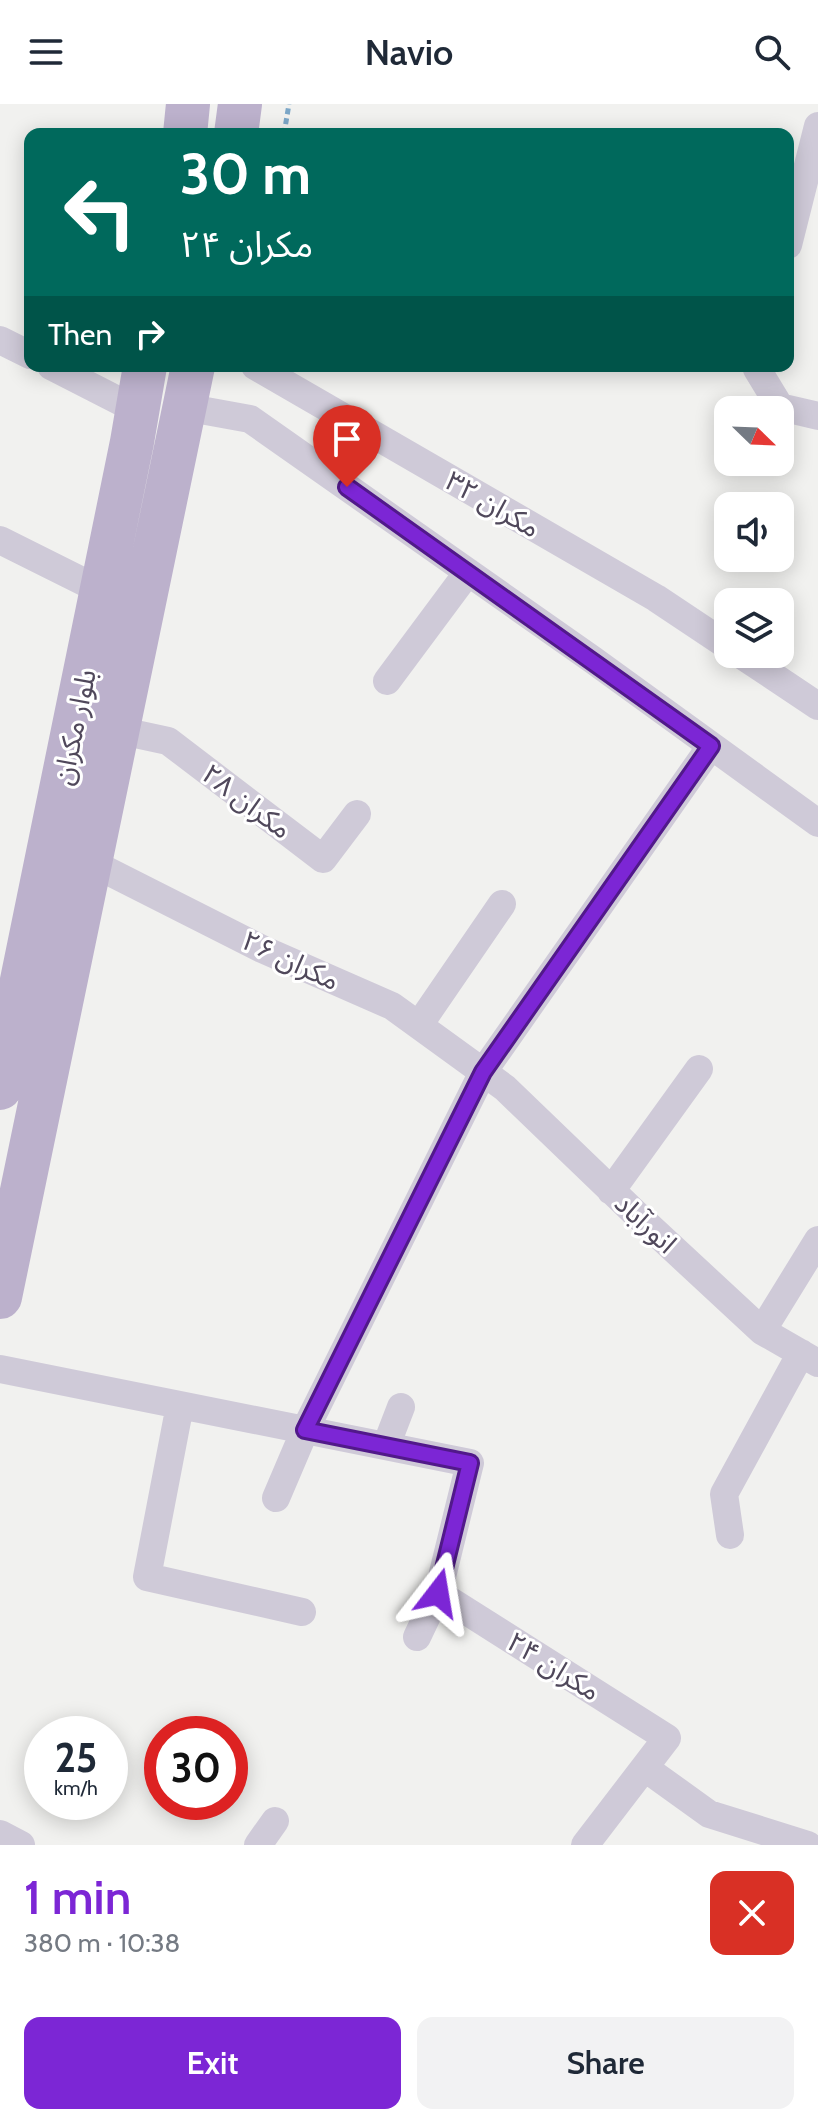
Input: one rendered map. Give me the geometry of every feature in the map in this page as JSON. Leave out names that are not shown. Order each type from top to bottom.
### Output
[{"type":"main road","points":[[186,128],[188,104]]},
{"type":"main road","points":[[237,128],[240,104]]},
{"type":"main road","name":"بلوار مکران","points":[[1,1078],[144,372]]},
{"type":"main road","points":[[0,1297],[188,386]]},
{"type":"street","points":[[794,221],[818,126]]},
{"type":"street","points":[[0,340],[24,352]]},
{"type":"street","points":[[63,372],[137,410]]},
{"type":"street","name":"مکران ۳۲","points":[[265,372],[656,598],[714,637]]},
{"type":"street","points":[[756,372],[780,407],[818,416]]},
{"type":"street","points":[[188,386],[250,419],[818,823]]},
{"type":"street","points":[[0,540],[102,591]]},
{"type":"street","points":[[387,681],[468,572]]},
{"type":"street","points":[[761,668],[818,706]]},
{"type":"street","name":"مکران ۲۸","points":[[117,730],[168,741],[323,859],[357,814]]},
{"type":"street","points":[[276,1498],[305,1430],[483,1072],[711,746]]},
{"type":"street","name":"مکران ۲۶","points":[[90,862],[262,949],[392,1006],[483,1072]]},
{"type":"street","points":[[419,1025],[502,904]]},
{"type":"street","points":[[611,1191],[699,1069]]},
{"type":"street","name":"انورآباد","points":[[483,1072],[505,1088],[762,1331],[809,1358]]},
{"type":"street","points":[[762,1331],[818,1240]]},
{"type":"street","points":[[730,1535],[724,1494],[809,1358]]},
{"type":"street","points":[[0,1369],[470,1463],[438,1593],[417,1637]]},
{"type":"street","points":[[180,1405],[147,1577],[302,1612]]},
{"type":"street","points":[[386,1446],[401,1407]]},
{"type":"street","name":"مکران ۲۴","points":[[438,1593],[667,1738],[585,1845]]},
{"type":"street","points":[[645,1768],[709,1814],[803,1840]]},
{"type":"street","points":[[258,1845],[275,1821]]},
{"type":"street","points":[[0,1834],[21,1845]]},
{"type":"path","points":[[285,128],[289,104]]},
{"type":"route","points":[[347,487],[711,746],[483,1072],[305,1430],[470,1463],[438,1593]]}]
